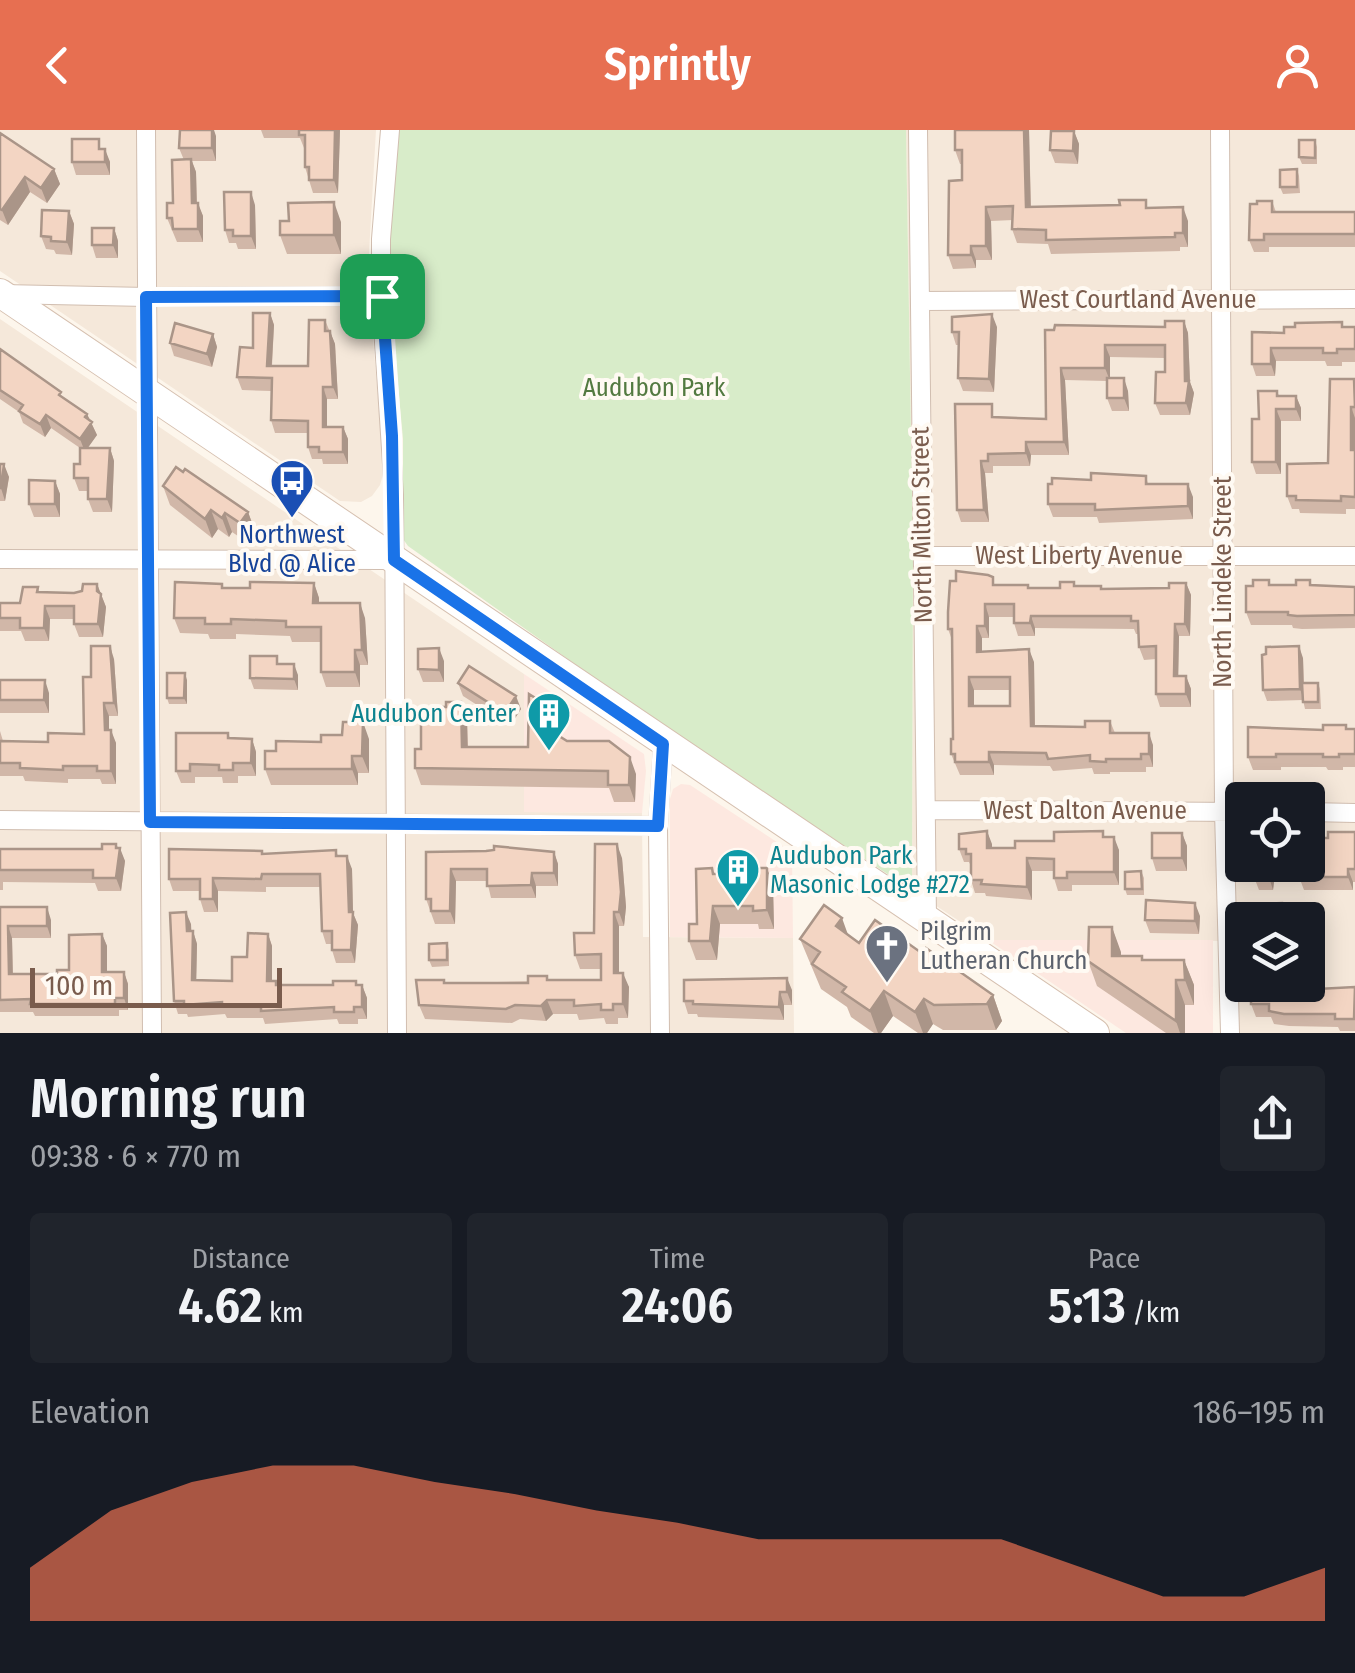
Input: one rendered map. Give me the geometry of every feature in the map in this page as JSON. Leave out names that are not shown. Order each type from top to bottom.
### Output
[{"type":"main road","points":[[0,294],[1095,1033]]},
{"type":"street","points":[[146,130],[152,1033]]},
{"type":"street","points":[[390,130],[381,239],[392,436],[397,1033]]},
{"type":"street","name":"North Milton Street","points":[[918,130],[927,920]]},
{"type":"street","name":"North Lindeke Street","points":[[1220,130],[1224,556],[1233,782]]},
{"type":"street","points":[[0,294],[382,296]]},
{"type":"street","name":"West Courtland Avenue","points":[[920,301],[1355,299]]},
{"type":"street","name":"West Liberty Avenue","points":[[922,556],[1355,556]]},
{"type":"street","points":[[0,559],[394,560]]},
{"type":"street","points":[[660,1033],[658,826],[663,744]]},
{"type":"street","name":"West Dalton Avenue","points":[[927,810],[1225,811]]},
{"type":"street","points":[[1325,812],[1355,813]]},
{"type":"street","points":[[0,820],[658,826]]},
{"type":"street","name":"North Lindeke Street","points":[[1230,1033],[1233,882]]},
{"type":"shaded area","points":[[0,130],[376,130],[369,253],[384,471],[372,496],[361,502],[340,501],[0,271]]},
{"type":"shaded area","points":[[906,130],[1355,130],[1355,1033],[1236,1033],[1235,1002],[1325,1002],[1325,902],[1225,902],[1225,941],[988,940],[912,890],[913,557]]},
{"type":"shaded area","points":[[0,319],[524,674],[524,812],[642,813],[643,937],[793,938],[794,1033],[0,1033]]},
{"type":"shaded area","points":[[524,674],[644,754],[642,813],[524,812]]},
{"type":"shaded area","points":[[681,784],[690,785],[792,852],[793,938],[670,937],[670,799],[673,789]]},
{"type":"shaded area","points":[[988,940],[1213,940],[1213,1033],[1126,1033]]},
{"type":"green space","name":"Audubon Park","points":[[396,130],[906,130],[913,557],[912,890],[671,732],[403,539],[403,439],[390,298],[390,197]]},
{"type":"building","points":[[180,130],[212,130],[212,148],[179,148]]},
{"type":"building","points":[[299,130],[335,130],[334,180],[309,180],[305,135],[299,135]]},
{"type":"building","points":[[955,130],[1024,130],[1026,207],[1120,205],[1119,200],[1146,200],[1146,208],[1183,207],[1183,233],[1175,233],[1175,237],[1046,240],[1046,230],[1012,229],[1013,206],[986,207],[986,246],[971,246],[971,255],[948,255],[949,181],[962,180],[962,150],[955,150]]},
{"type":"building","points":[[1051,131],[1074,131],[1073,151],[1050,150]]},
{"type":"building","points":[[0,133],[54,169],[41,188],[25,177],[2,210],[0,209]]},
{"type":"building","points":[[72,139],[99,139],[99,149],[105,149],[105,162],[72,162]]},
{"type":"building","points":[[1299,140],[1315,140],[1315,158],[1299,157]]},
{"type":"building","points":[[191,159],[192,203],[198,203],[198,229],[173,229],[172,218],[167,218],[167,203],[173,203],[172,160]]},
{"type":"building","points":[[1297,169],[1297,187],[1280,187],[1280,170]]},
{"type":"building","points":[[224,192],[251,192],[251,236],[233,236],[233,230],[225,230]]},
{"type":"building","points":[[1272,201],[1272,212],[1355,212],[1355,234],[1264,234],[1264,240],[1249,240],[1250,204]]},
{"type":"building","points":[[334,202],[334,235],[280,235],[280,221],[289,221],[288,203]]},
{"type":"building","points":[[42,210],[69,211],[67,242],[41,236]]},
{"type":"building","points":[[92,228],[114,228],[113,245],[92,245]]},
{"type":"building","points":[[253,313],[270,313],[267,366],[308,366],[309,320],[325,320],[325,331],[330,331],[333,387],[323,387],[323,427],[343,427],[343,452],[319,452],[319,447],[308,447],[308,421],[271,420],[272,378],[237,377],[240,347],[253,348]]},
{"type":"building","points":[[992,314],[989,379],[958,378],[959,332],[952,332],[952,317]]},
{"type":"building","points":[[1165,321],[1184,321],[1185,381],[1189,381],[1186,403],[1155,403],[1156,372],[1165,372],[1165,345],[1105,345],[1105,368],[1061,368],[1064,442],[1026,442],[1026,453],[988,454],[988,461],[981,461],[984,510],[957,510],[955,404],[992,404],[992,417],[1046,419],[1045,330],[1054,330],[1055,325],[1165,327]]},
{"type":"building","points":[[1342,322],[1342,327],[1355,327],[1355,349],[1323,353],[1323,348],[1271,348],[1271,364],[1252,364],[1252,332],[1284,333],[1284,327],[1295,327],[1295,323]]},
{"type":"building","points":[[175,323],[213,334],[207,354],[170,343]]},
{"type":"building","points":[[0,349],[87,414],[85,417],[92,422],[80,439],[46,415],[40,424],[19,411],[23,405],[0,390]]},
{"type":"building","points":[[1107,378],[1124,378],[1124,398],[1107,398]]},
{"type":"building","points":[[1330,379],[1354,379],[1351,450],[1355,450],[1355,497],[1341,496],[1341,501],[1296,500],[1296,496],[1287,496],[1287,464],[1328,463]]},
{"type":"building","points":[[1258,391],[1296,396],[1296,409],[1276,409],[1276,462],[1252,462],[1252,419],[1259,419]]},
{"type":"building","points":[[80,448],[110,448],[107,499],[88,499],[88,478],[74,478],[74,464],[80,464]]},
{"type":"building","points":[[176,467],[183,472],[185,469],[248,512],[240,523],[211,510],[205,519],[163,486]]},
{"type":"building","points":[[1091,473],[1146,476],[1146,484],[1188,484],[1188,506],[1095,510],[1095,504],[1048,504],[1048,484],[1052,484],[1052,478],[1091,480]]},
{"type":"building","points":[[29,480],[55,481],[55,504],[29,504]]},
{"type":"building","points":[[956,571],[988,575],[993,577],[993,585],[1028,588],[1060,588],[1060,582],[1101,589],[1169,588],[1169,583],[1186,583],[1185,624],[1175,624],[1174,676],[1186,676],[1186,694],[1156,694],[1156,646],[1139,647],[1138,621],[1131,621],[1131,616],[1031,616],[1030,623],[1014,623],[1014,604],[985,604],[985,626],[977,626],[977,652],[1029,649],[1031,726],[1085,727],[1085,721],[1110,721],[1110,733],[1149,733],[1149,754],[1141,754],[1141,759],[1106,762],[1090,761],[1090,755],[1048,759],[1046,753],[989,752],[989,762],[955,762],[955,754],[951,754],[952,629],[948,629],[948,612],[950,581],[956,581]],"holes":[[[969,677],[1010,677],[1010,706],[969,706]]]},
{"type":"building","points":[[1253,580],[1269,580],[1269,585],[1296,585],[1296,580],[1310,580],[1310,585],[1355,587],[1355,615],[1246,612],[1246,586],[1253,586]]},
{"type":"building","points":[[175,582],[222,584],[222,588],[250,588],[250,582],[314,583],[313,603],[360,603],[362,650],[355,650],[355,672],[321,672],[321,627],[286,627],[286,621],[231,619],[231,624],[205,624],[205,618],[174,618]]},
{"type":"building","points":[[83,584],[97,584],[101,594],[98,624],[74,624],[74,606],[45,606],[44,628],[20,628],[20,618],[0,618],[0,603],[20,603],[23,587],[38,587],[37,592],[74,593],[82,591]]},
{"type":"building","points":[[91,646],[110,646],[114,703],[104,703],[105,730],[111,730],[111,771],[97,771],[97,766],[63,766],[63,770],[0,763],[0,741],[48,742],[48,733],[84,734],[83,677],[91,677]]},
{"type":"building","points":[[1299,646],[1300,689],[1263,690],[1262,655],[1266,654],[1266,647]]},
{"type":"building","points":[[439,648],[439,670],[418,669],[418,649]]},
{"type":"building","points":[[250,656],[277,656],[277,664],[294,664],[294,679],[250,678]]},
{"type":"building","points":[[469,666],[516,696],[505,713],[458,683]]},
{"type":"building","points":[[167,673],[185,673],[184,698],[167,698]]},
{"type":"building","points":[[0,680],[45,680],[44,700],[0,700]]},
{"type":"building","points":[[1302,683],[1318,683],[1318,702],[1303,702]]},
{"type":"building","points":[[529,694],[548,706],[548,729],[567,741],[609,741],[630,757],[629,785],[608,785],[608,771],[415,768],[415,749],[421,749],[421,707],[446,707],[446,702],[461,702],[462,747],[528,747]]},
{"type":"building","points":[[343,722],[363,722],[362,756],[352,756],[352,769],[265,769],[265,751],[276,751],[276,741],[321,742],[321,735],[342,735]]},
{"type":"building","points":[[1323,725],[1355,729],[1355,754],[1248,757],[1248,727],[1323,730]]},
{"type":"building","points":[[176,733],[228,733],[228,738],[252,739],[251,763],[233,763],[233,770],[219,770],[219,765],[190,764],[190,771],[176,771]]},
{"type":"building","points":[[987,831],[987,848],[1015,848],[1015,841],[1054,841],[1054,832],[1103,831],[1103,837],[1114,837],[1114,872],[1067,872],[1067,878],[1054,878],[1054,859],[1027,858],[1027,887],[981,884],[982,880],[971,880],[971,854],[959,849],[959,834]]},
{"type":"building","points":[[1328,832],[1355,832],[1355,869],[1348,869],[1348,877],[1325,877]]},
{"type":"building","points":[[1152,833],[1182,833],[1182,858],[1152,858]]},
{"type":"building","points":[[102,844],[116,844],[120,848],[116,878],[93,878],[93,870],[0,870],[0,849],[102,849]]},
{"type":"building","points":[[595,844],[617,844],[621,892],[619,912],[614,912],[614,973],[623,973],[623,1004],[613,1004],[613,1010],[601,1010],[601,1004],[574,1006],[574,1000],[547,1000],[541,1006],[515,1005],[506,1009],[419,1005],[416,980],[528,983],[528,976],[547,976],[547,980],[601,980],[601,954],[575,955],[574,933],[594,933]]},
{"type":"building","points":[[494,846],[554,852],[554,873],[532,873],[531,885],[487,886],[487,869],[451,869],[450,911],[431,911],[431,899],[426,899],[426,852],[486,851],[494,850]]},
{"type":"building","points":[[169,849],[262,854],[336,850],[336,856],[347,856],[349,912],[353,912],[351,950],[332,950],[332,931],[322,931],[320,874],[213,878],[213,899],[200,899],[200,879],[169,879]]},
{"type":"building","points":[[712,868],[713,874],[752,873],[752,868],[767,868],[767,910],[713,906],[710,941],[689,941],[689,924],[697,924],[696,869]]},
{"type":"building","points":[[1141,871],[1142,889],[1125,889],[1125,872]]},
{"type":"building","points":[[1146,900],[1195,903],[1195,921],[1145,920]]},
{"type":"building","points":[[824,905],[842,918],[836,926],[859,943],[875,920],[923,954],[926,948],[993,995],[987,1004],[934,1005],[924,999],[915,1012],[884,991],[870,1011],[842,992],[846,987],[812,964],[820,952],[800,939]]},
{"type":"building","points":[[0,907],[47,907],[47,926],[8,926],[9,974],[57,974],[57,970],[69,970],[69,935],[102,934],[102,972],[124,972],[124,998],[115,998],[115,1004],[0,1000]]},
{"type":"building","points":[[186,912],[187,931],[193,931],[192,980],[232,981],[232,957],[247,957],[248,933],[268,934],[267,981],[276,981],[276,985],[333,985],[333,981],[356,981],[356,985],[362,985],[362,1007],[354,1007],[354,1012],[334,1012],[334,1007],[261,1011],[261,1006],[222,1006],[222,1002],[184,1005],[184,1001],[174,1001],[170,913]]},
{"type":"building","points":[[1089,927],[1112,927],[1112,956],[1184,960],[1185,980],[1176,980],[1176,1021],[1088,961]]},
{"type":"building","points":[[447,943],[447,960],[429,960],[429,944]]},
{"type":"building","points":[[787,978],[787,992],[780,992],[779,1007],[684,1001],[684,980]]},
{"type":"building","points":[[1355,987],[1354,1019],[1335,1019],[1335,1014],[1284,1014],[1269,1011],[1269,1004],[1251,1004],[1325,1002],[1325,989]]},
{"type":"place","name":"Northwest Blvd @ Alice","points":[[292,519]]},
{"type":"place","name":"Audubon Center","points":[[549,752]]},
{"type":"place","name":"Audubon Park Masonic Lodge #272","points":[[738,908]]},
{"type":"place","name":"Pilgrim Lutheran Church","points":[[887,984]]},
{"type":"route","points":[[382,296],[392,436],[394,560],[663,744],[658,826],[150,822],[146,297],[382,296]]}]
